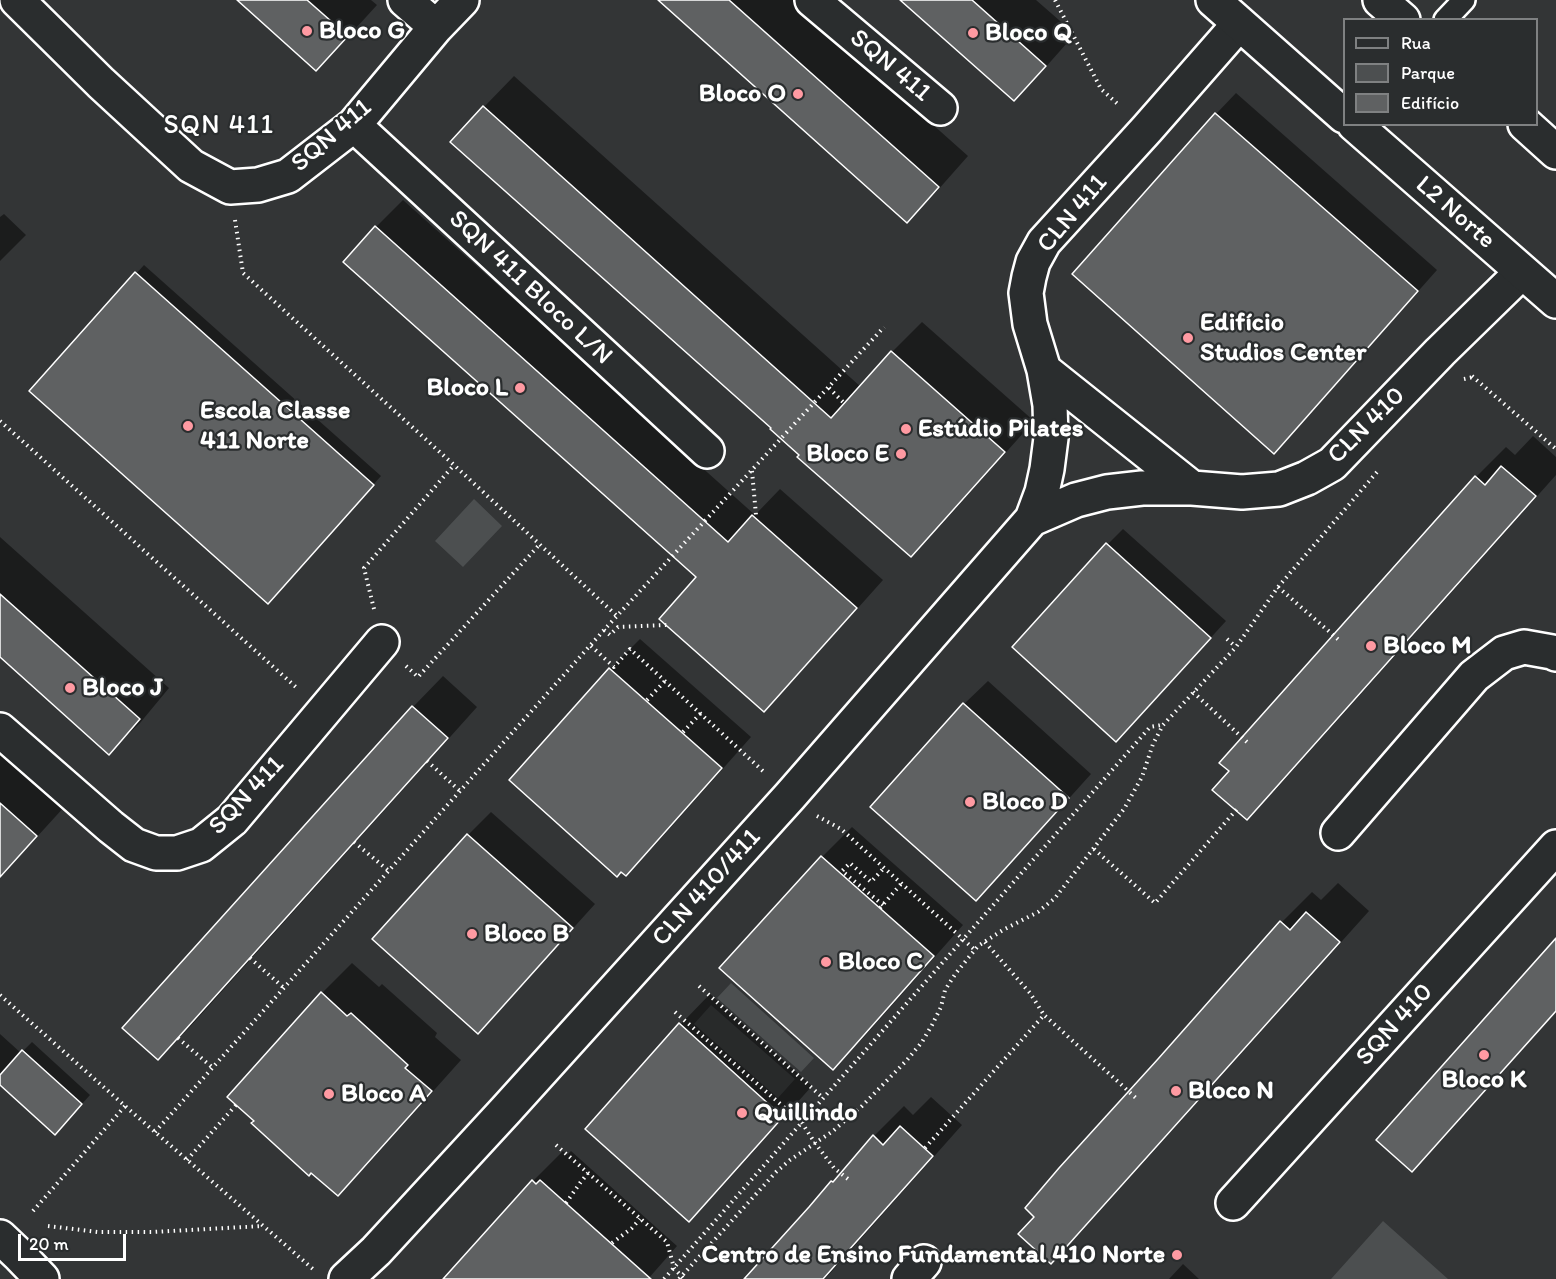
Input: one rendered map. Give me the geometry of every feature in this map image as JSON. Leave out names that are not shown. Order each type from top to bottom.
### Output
[{"type":"street","points":[[0,13],[11,0]]},
{"type":"street","points":[[17,0],[101,83],[191,166],[230,187]]},
{"type":"street","points":[[405,0],[436,27]]},
{"type":"street","name":"SQN 411","points":[[230,187],[258,185],[288,176],[354,124],[436,27],[462,0]]},
{"type":"street","name":"SQN 411","points":[[812,0],[940,108]]},
{"type":"street","points":[[1213,0],[1343,115]]},
{"type":"street","points":[[1380,0],[1401,18]]},
{"type":"street","name":"CLN 411","points":[[1032,519],[1042,492],[1051,438],[1050,405],[1044,370],[1030,324],[1026,293],[1034,262],[1044,242],[1239,24]]},
{"type":"street","name":"SQN 411 Bloco L/N","points":[[354,124],[707,451]]},
{"type":"street","name":"L2 Norte","points":[[1356,126],[1556,301]]},
{"type":"street","points":[[1527,126],[1556,152]]},
{"type":"street","name":"CLN 410","points":[[1032,519],[1076,500],[1107,492],[1142,488],[1192,488],[1242,492],[1279,489],[1306,478],[1332,464],[1440,352],[1522,272]]},
{"type":"street","points":[[1044,370],[1192,488]]},
{"type":"street","name":"CLN 410/411","points":[[360,1279],[376,1251],[790,796],[1032,519]]},
{"type":"street","name":"SQN 411","points":[[0,730],[111,827],[134,844],[156,853],[177,853],[201,845],[232,820],[382,642]]},
{"type":"street","points":[[1338,833],[1474,676],[1504,653],[1524,647],[1556,654]]},
{"type":"street","name":"SQN 410","points":[[1233,1203],[1556,847]]},
{"type":"street","points":[[0,1237],[42,1277]]},
{"type":"street","name":"CLN 410/411","points":[[332,1276],[376,1251]]},
{"type":"lane","points":[[1447,18],[1464,0]]},
{"type":"path","points":[[1055,0],[1101,89],[1147,129]]},
{"type":"path","points":[[230,187],[243,273],[617,616]]},
{"type":"path","points":[[155,1132],[604,630],[884,327]]},
{"type":"path","points":[[1440,352],[1473,377],[1556,449]]},
{"type":"path","points":[[1460,380],[1473,377]]},
{"type":"path","points":[[828,388],[843,402]]},
{"type":"path","points":[[0,421],[323,711]]},
{"type":"path","points":[[454,465],[364,568],[382,642],[418,677],[540,544]]},
{"type":"path","points":[[556,1145],[667,1242],[674,1268],[681,1278],[770,1178],[790,1160],[833,1131],[862,1106],[907,1060],[922,1042],[941,1007],[945,990],[975,950],[1003,930],[1029,918],[1055,898],[1124,809],[1142,777],[1153,744],[1163,725],[1236,646],[1278,587],[1379,469]]},
{"type":"path","points":[[752,470],[756,515]]},
{"type":"path","points":[[1278,587],[1340,641]]},
{"type":"path","points":[[604,630],[610,635],[618,627],[668,626]]},
{"type":"path","points":[[1227,639],[1236,646]]},
{"type":"path","points":[[591,646],[614,667],[630,649],[765,772]]},
{"type":"path","points":[[647,700],[665,681]]},
{"type":"path","points":[[1193,692],[1248,743]]},
{"type":"path","points":[[683,732],[701,713]]},
{"type":"path","points":[[664,1279],[1150,727],[1163,725]]},
{"type":"path","points":[[427,761],[460,791]]},
{"type":"path","points":[[1094,849],[1155,903],[1237,809]]},
{"type":"path","points":[[808,811],[841,829],[975,950]]},
{"type":"path","points":[[354,842],[389,872]]},
{"type":"path","points":[[884,868],[872,882],[850,863],[842,871],[882,906],[901,884]]},
{"type":"path","points":[[985,942],[1030,993],[1044,1015],[1136,1098]]},
{"type":"path","points":[[250,958],[285,988]]},
{"type":"path","points":[[699,986],[823,1098]]},
{"type":"path","points":[[0,995],[263,1226],[332,1276]]},
{"type":"path","points":[[675,1012],[802,1123],[814,1143],[834,1168],[848,1179]]},
{"type":"path","points":[[925,1148],[1044,1015]]},
{"type":"path","points":[[178,1038],[213,1068]]},
{"type":"path","points":[[187,1160],[236,1105]]},
{"type":"path","points":[[33,1211],[125,1106]]},
{"type":"path","points":[[566,1203],[588,1173]]},
{"type":"path","points":[[612,1243],[640,1219]]},
{"type":"path","points":[[48,1226],[98,1232],[142,1232],[263,1226]]},
{"type":"green space","points":[[474,499],[502,526],[463,567],[435,541]]},
{"type":"green space","points":[[731,983],[814,1058],[801,1072],[717,998]]},
{"type":"green space","points":[[711,1005],[795,1079],[778,1098],[694,1024]]},
{"type":"green space","points":[[1383,1221],[1448,1279],[1331,1279]]},
{"type":"building","name":"Bloco G","points":[[237,0],[307,0],[348,36],[316,71]]},
{"type":"building","name":"Bloco O","points":[[658,0],[729,0],[939,187],[907,223]]},
{"type":"building","name":"Bloco Q","points":[[900,0],[972,0],[1046,66],[1014,101]]},
{"type":"building","points":[[483,106],[831,418],[891,351],[1005,452],[911,557],[797,457],[799,455],[771,428],[450,142]]},
{"type":"building","points":[[1215,113],[1418,291],[1274,454],[1072,274]]},
{"type":"building","points":[[375,226],[728,542],[752,515],[857,608],[764,712],[659,619],[696,577],[343,262]]},
{"type":"building","name":"Escola Classe 411 Norte","points":[[135,272],[374,485],[268,604],[29,391]]},
{"type":"building","name":"Bloco M","points":[[1501,466],[1536,496],[1247,820],[1212,790],[1229,771],[1219,763],[1475,476],[1485,485]]},
{"type":"building","points":[[1106,543],[1211,638],[1116,742],[1012,647]]},
{"type":"building","name":"Bloco J","points":[[0,594],[140,719],[109,755],[0,657]]},
{"type":"building","points":[[609,668],[722,768],[626,876],[621,872],[617,877],[509,780]]},
{"type":"building","name":"Bloco D","points":[[963,703],[1069,798],[976,901],[870,807]]},
{"type":"building","points":[[412,706],[448,738],[158,1060],[122,1028]]},
{"type":"building","points":[[0,803],[37,836],[0,877]]},
{"type":"building","name":"Bloco B","points":[[467,834],[573,928],[478,1034],[372,939]]},
{"type":"building","name":"Bloco C","points":[[821,856],[934,956],[833,1070],[719,968]]},
{"type":"building","name":"Bloco N","points":[[1306,912],[1340,942],[1051,1264],[1018,1234],[1034,1217],[1025,1208],[1280,921],[1290,930]]},
{"type":"building","name":"Bloco K","points":[[1556,938],[1556,1011],[1412,1172],[1376,1140]]},
{"type":"building","name":"Bloco A","points":[[321,992],[347,1016],[351,1013],[408,1065],[405,1068],[432,1091],[338,1196],[311,1173],[309,1176],[251,1123],[254,1121],[227,1097]]},
{"type":"building","points":[[679,1023],[783,1117],[689,1222],[585,1129]]},
{"type":"building","points":[[22,1050],[82,1104],[55,1135],[0,1085],[0,1075]]},
{"type":"building","points":[[900,1126],[933,1156],[823,1279],[744,1279],[873,1135],[883,1145]]},
{"type":"building","points":[[532,1180],[536,1184],[540,1180],[651,1279],[443,1279]]},
{"type":"place","name":"Bloco G","points":[[307,31]]},
{"type":"place","name":"Bloco Q","points":[[973,33]]},
{"type":"place","name":"Bloco O","points":[[798,94]]},
{"type":"place","name":"Edifício Studios Center","points":[[1188,338]]},
{"type":"place","name":"Bloco L","points":[[520,388]]},
{"type":"place","name":"Escola Classe 411 Norte","points":[[188,426]]},
{"type":"place","name":"Estúdio Pilates","points":[[906,429]]},
{"type":"place","name":"Bloco E","points":[[901,454]]},
{"type":"place","name":"Bloco M","points":[[1371,646]]},
{"type":"place","name":"Bloco J","points":[[70,688]]},
{"type":"place","name":"Bloco D","points":[[970,802]]},
{"type":"place","name":"Bloco B","points":[[472,934]]},
{"type":"place","name":"Bloco C","points":[[826,962]]},
{"type":"place","name":"Bloco K","points":[[1484,1055]]},
{"type":"place","name":"Bloco N","points":[[1176,1091]]},
{"type":"place","name":"Bloco A","points":[[329,1094]]},
{"type":"place","name":"Quillindo","points":[[742,1113]]},
{"type":"place","name":"Centro de Ensino Fundamental 410 Norte","points":[[1177,1255]]},
{"type":"district","name":"SQN 411","points":[[219,126]]}]
